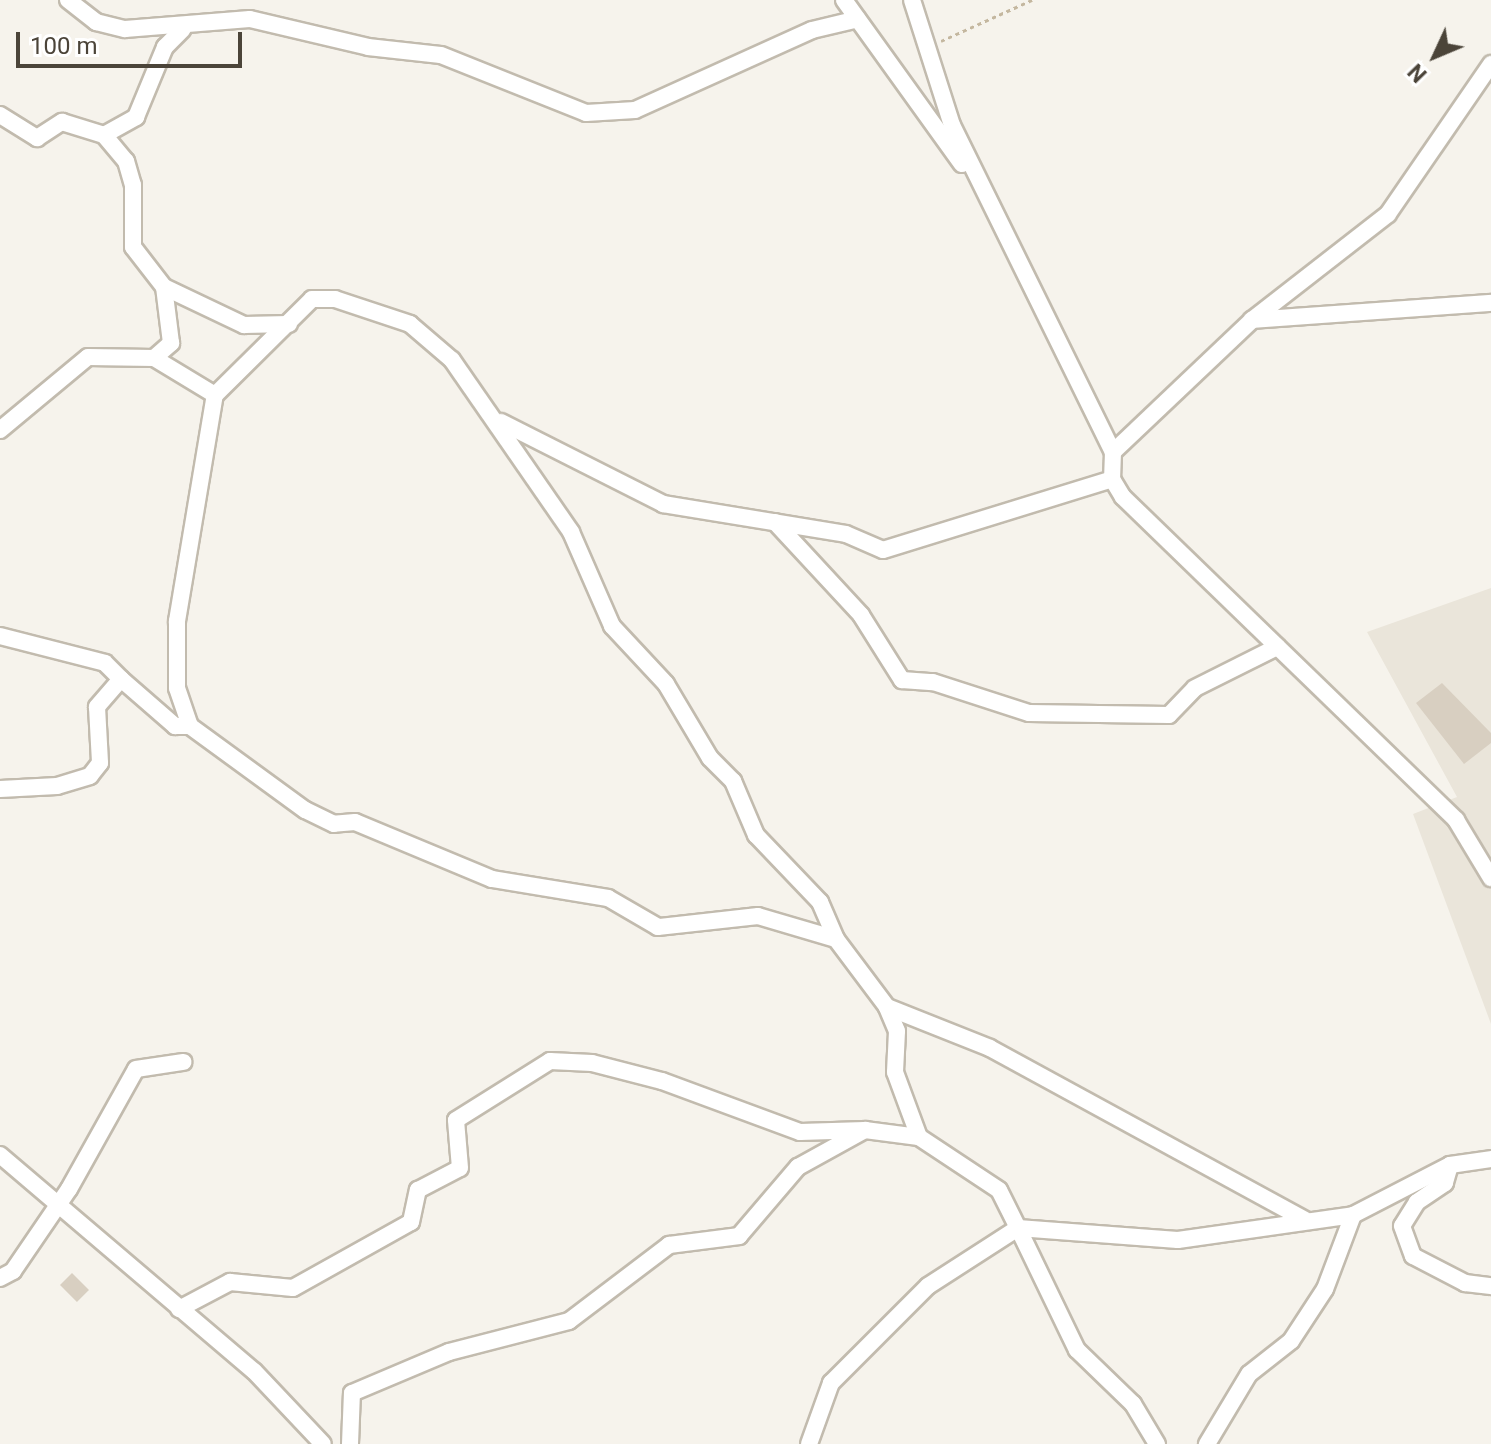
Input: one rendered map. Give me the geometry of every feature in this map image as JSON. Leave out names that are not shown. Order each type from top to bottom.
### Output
[{"type":"street","points":[[68,0],[96,22],[125,29],[183,29],[250,19],[368,47],[441,55],[543,101],[620,113],[683,93],[812,30],[858,19]]},
{"type":"street","points":[[844,0],[986,196]]},
{"type":"street","points":[[912,0],[927,47],[986,196],[1113,452],[1112,479],[1277,647],[1456,820],[1491,878]]},
{"type":"street","points":[[104,135],[136,117],[165,47],[183,29]]},
{"type":"street","points":[[1113,452],[1252,320],[1388,214],[1491,64]]},
{"type":"street","points":[[0,115],[37,138],[62,122],[104,135],[126,161],[133,185],[133,247],[164,287],[244,325],[289,324]]},
{"type":"street","points":[[154,358],[171,343],[164,287]]},
{"type":"street","points":[[836,939],[758,916],[658,927],[608,898],[492,879],[355,822],[334,824],[305,810],[190,726],[177,688],[177,621],[215,395],[312,299],[335,299],[410,324],[428,334],[501,422],[512,450],[587,561],[612,626],[698,728],[756,835],[820,902],[836,939],[887,1007],[897,1031],[895,1072],[919,1137]]},
{"type":"street","points":[[1252,320],[1491,303]]},
{"type":"street","points":[[0,430],[72,363],[110,355],[154,358],[215,395]]},
{"type":"street","points":[[501,422],[663,504],[846,534],[883,550],[1112,479]]},
{"type":"street","points":[[775,522],[861,615],[902,680],[933,682],[1029,713],[1169,715],[1195,688],[1277,647]]},
{"type":"street","points":[[0,636],[105,663],[175,726],[190,726]]},
{"type":"street","points":[[0,789],[57,786],[90,776],[100,763],[97,707],[121,679]]},
{"type":"street","points":[[887,1007],[990,1048],[1304,1219]]},
{"type":"street","points":[[179,1309],[230,1282],[293,1288],[411,1222],[418,1190],[460,1168],[456,1120],[550,1061],[592,1063],[662,1081],[800,1132],[865,1130],[919,1137],[999,1190],[1077,1350],[1133,1404],[1157,1444]]},
{"type":"street","points":[[0,1278],[13,1271],[52,1206],[115,1117],[136,1069],[183,1062]]},
{"type":"street","points":[[350,1444],[352,1393],[449,1352],[569,1321],[669,1245],[739,1236],[798,1167],[865,1130]]},
{"type":"street","points":[[0,1155],[52,1206],[254,1371],[323,1444]]},
{"type":"street","points":[[809,1444],[831,1383],[928,1286],[1018,1228],[1178,1240],[1304,1219],[1353,1215],[1450,1165],[1491,1159]]},
{"type":"street","points":[[1450,1165],[1445,1183],[1417,1202],[1402,1226],[1413,1256],[1465,1283],[1491,1286]]},
{"type":"street","points":[[1207,1444],[1249,1374],[1300,1328],[1331,1277],[1353,1215]]},
{"type":"path","points":[[927,47],[1032,0]]},
{"type":"shaded area","points":[[1491,588],[1491,1024],[1413,814],[1457,797],[1367,632]]},
{"type":"building","points":[[1442,683],[1491,733],[1491,743],[1464,764],[1416,703]]},
{"type":"building","points":[[72,1273],[89,1290],[77,1302],[60,1285]]}]
